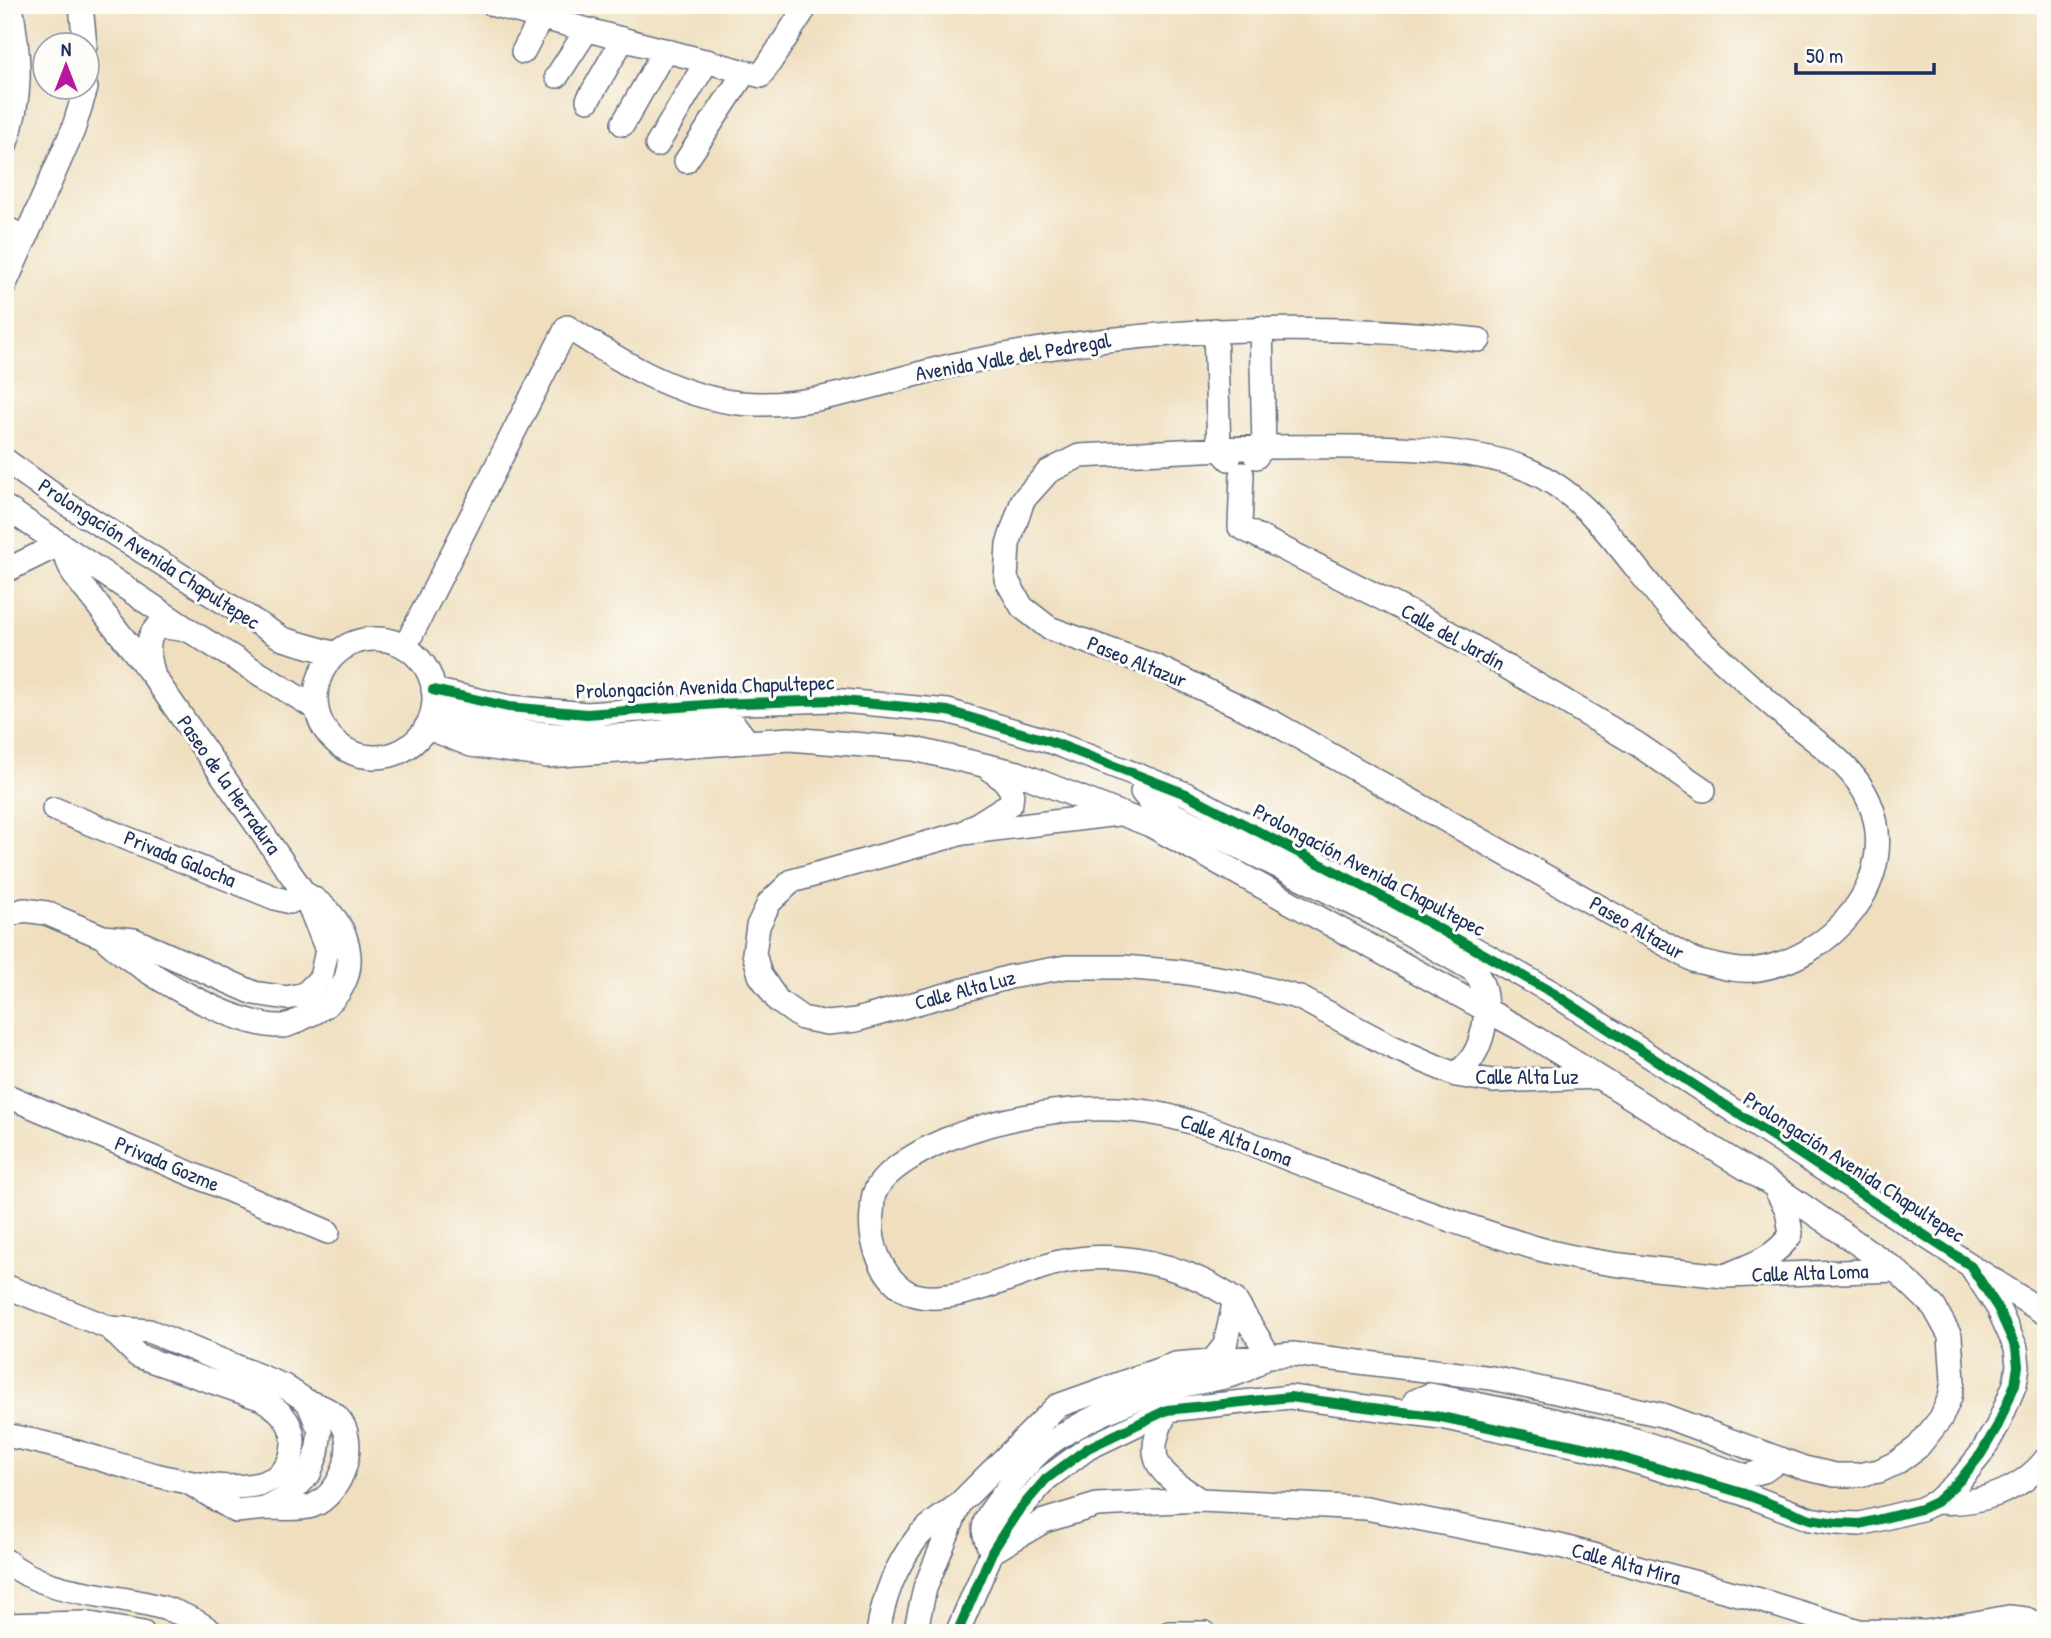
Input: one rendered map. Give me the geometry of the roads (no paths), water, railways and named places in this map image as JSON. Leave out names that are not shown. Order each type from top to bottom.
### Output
[{"type":"street","points":[[5,146],[16,114],[21,70],[11,5]]},
{"type":"street","points":[[81,5],[84,32]]},
{"type":"street","points":[[494,5],[761,76],[807,5]]},
{"type":"street","points":[[523,52],[541,18]]},
{"type":"street","points":[[557,76],[587,30]]},
{"type":"street","points":[[588,100],[623,39]]},
{"type":"street","points":[[623,124],[664,50]]},
{"type":"street","points":[[657,145],[707,61]]},
{"type":"street","points":[[686,161],[745,72]]},
{"type":"street","points":[[5,284],[73,130],[82,102]]},
{"type":"street","points":[[5,228],[26,238]]},
{"type":"street","name":"Avenida Valle del Pedregal","points":[[405,647],[567,327],[617,359],[667,383],[705,398],[743,403],[801,401],[972,361],[1076,344],[1215,330],[1261,328],[1407,331],[1479,340]]},
{"type":"street","points":[[1215,330],[1219,448],[1242,474],[1264,447],[1261,328]]},
{"type":"street","name":"Paseo Altazur","points":[[1264,447],[1401,450],[1496,460],[1526,469],[1579,502],[1678,618],[1782,714],[1832,752],[1868,800],[1877,839],[1871,885],[1841,929],[1787,960],[1751,970],[1695,961],[1274,723],[1157,667],[1049,628],[1022,607],[1006,579],[1007,544],[1023,500],[1048,472],[1079,456],[1264,447]]},
{"type":"street","name":"Prolongación Avenida Chapultepec","points":[[5,460],[68,505],[283,639],[336,654]]},
{"type":"street","name":"Calle del Jardín","points":[[1242,474],[1240,527],[1441,628],[1637,744],[1704,790]]},
{"type":"street","name":"Prolongación Avenida Chapultepec","points":[[5,507],[190,631],[317,709]]},
{"type":"street","points":[[5,571],[60,544]]},
{"type":"street","name":"Paseo de la Herradura","points":[[5,916],[24,910],[46,913],[103,937],[134,940],[254,993],[287,998],[305,994],[321,978],[327,950],[304,893],[154,677],[74,575],[60,544]]},
{"type":"street","name":"Paseo de la Herradura","points":[[154,677],[148,640],[153,630],[159,626],[190,631]]},
{"type":"street","points":[[370,639],[405,647],[419,659],[429,673],[431,709],[413,743],[396,753],[375,757],[355,754],[337,744],[324,728],[317,709],[316,689],[323,670],[336,654],[353,643],[370,639]]},
{"type":"street","name":"Prolongación Avenida Chapultepec","points":[[431,709],[509,707],[587,714],[718,704],[832,700],[948,711],[1052,742],[1186,794],[1361,885],[1553,993],[1970,1265],[2016,1348],[2018,1366],[2015,1384],[1998,1425],[1961,1480],[1936,1502],[1882,1520],[1836,1523],[1810,1518],[1742,1493],[1592,1450],[1421,1414],[1290,1397],[1167,1410],[1088,1448],[1046,1479],[1016,1514],[992,1552],[957,1633]]},
{"type":"street","points":[[431,709],[471,745],[547,756],[789,739],[914,749],[1018,773],[1150,825],[1485,1009],[1774,1186],[1896,1270],[1934,1307],[1951,1336],[1951,1397],[1941,1418],[1918,1447],[1879,1471],[1836,1475],[1781,1459],[1662,1415],[1492,1378],[1293,1354],[1268,1354],[1175,1364],[1057,1406],[960,1503],[918,1536],[892,1582],[881,1611],[878,1633]]},
{"type":"street","name":"Calle Alta Luz","points":[[963,833],[1004,810],[1011,803],[1012,791],[1004,780],[982,764]]},
{"type":"street","points":[[1151,780],[1142,792],[1151,803],[1380,917],[1474,970],[1483,984],[1485,1009]]},
{"type":"street","name":"Privada Galocha","points":[[54,809],[275,898],[290,901],[304,893]]},
{"type":"street","name":"Calle Alta Luz","points":[[1121,814],[963,833],[792,881],[769,903],[758,926],[754,953],[760,975],[778,1001],[802,1018],[827,1023],[856,1020],[1010,977],[1066,967],[1123,967],[1180,972],[1237,981],[1300,998],[1390,1046],[1455,1075],[1493,1082],[1598,1077]]},
{"type":"street","name":"Calle Alta Luz","points":[[1455,1075],[1471,1059],[1480,1043],[1485,1009]]},
{"type":"street","name":"Privada Gozme","points":[[5,1095],[328,1232]]},
{"type":"street","name":"Calle Alta Loma","points":[[1268,1354],[1235,1300],[1200,1280],[1159,1264],[1111,1258],[1062,1261],[946,1297],[921,1297],[903,1289],[895,1281],[874,1250],[870,1227],[875,1191],[914,1153],[970,1130],[1028,1115],[1130,1110],[1181,1118],[1383,1195],[1541,1250],[1592,1260],[1725,1276],[1896,1270]]},
{"type":"street","name":"Calle Alta Loma","points":[[1725,1276],[1773,1255],[1783,1247],[1791,1234],[1787,1210],[1774,1186]]},
{"type":"street","points":[[1970,1265],[2046,1314]]},
{"type":"street","points":[[5,1286],[110,1328],[149,1331],[284,1386],[308,1402],[320,1432],[314,1462],[301,1484],[286,1498],[267,1508],[236,1511],[191,1484]]},
{"type":"street","points":[[1214,1359],[1225,1345],[1235,1300]]},
{"type":"street","points":[[5,1435],[45,1443],[191,1484],[241,1486],[265,1483],[283,1470],[292,1450],[292,1434],[287,1420],[262,1399],[138,1356],[110,1328]]},
{"type":"street","points":[[992,1552],[984,1538],[984,1521],[1012,1482],[1045,1448],[1111,1410],[1168,1388],[1237,1374],[1255,1367],[1268,1354]]},
{"type":"street","points":[[1421,1414],[1413,1406],[1415,1401],[1425,1396],[1460,1400],[1635,1440],[1745,1476],[1764,1471],[1781,1459]]},
{"type":"street","points":[[1167,1410],[1153,1438],[1155,1460],[1170,1479],[1200,1500]]},
{"type":"street","points":[[1936,1502],[1961,1504],[1986,1500],[2013,1486],[2039,1468],[2046,1459]]},
{"type":"street","name":"Calle Alta Mira","points":[[992,1552],[1044,1521],[1097,1505],[1200,1500],[1366,1508],[1560,1546],[1756,1599],[1859,1631],[1926,1632],[2009,1618],[2026,1619],[2046,1627]]},
{"type":"street","points":[[915,1633],[925,1588],[960,1503]]},
{"type":"street","points":[[5,1560],[20,1573],[83,1594],[148,1604],[213,1633]]},
{"type":"street","points":[[5,1625],[84,1623],[143,1633]]},
{"type":"street","points":[[1168,1633],[1206,1633]]}]
